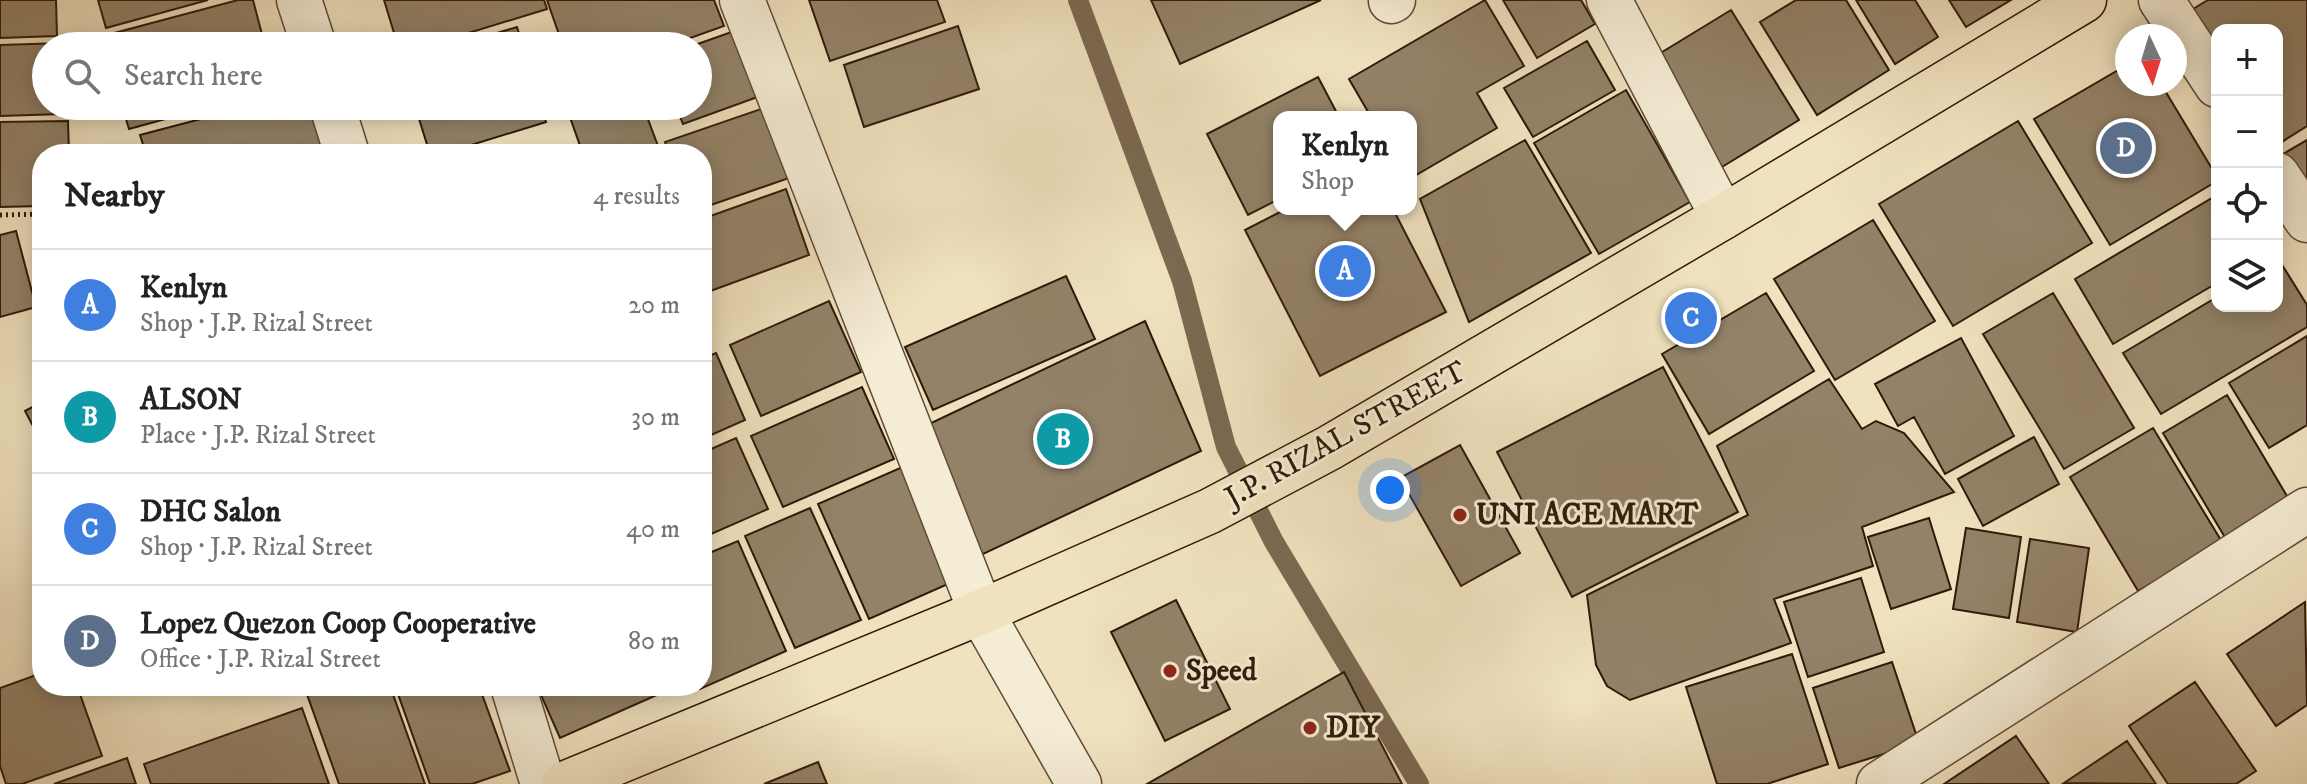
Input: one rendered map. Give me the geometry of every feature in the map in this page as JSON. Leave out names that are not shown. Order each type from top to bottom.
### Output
[{"type":"main road","name":"J.P. RIZAL STREET","points":[[564,784],[981,612],[1210,511],[1329,448],[1723,217],[2084,0]]},
{"type":"street","points":[[299,0],[309,32]]},
{"type":"street","points":[[742,0],[981,612],[1079,784]]},
{"type":"street","points":[[1609,0],[1723,217]]},
{"type":"street","points":[[2161,0],[2211,76]]},
{"type":"street","points":[[336,120],[344,144]]},
{"type":"street","points":[[2283,184],[2307,220]]},
{"type":"street","points":[[1879,784],[2307,510]]},
{"type":"street","points":[[516,696],[543,784]]},
{"type":"path","points":[[0,215],[32,214]]},
{"type":"building","points":[[0,0],[56,0],[57,32],[32,32],[32,37],[0,38]]},
{"type":"building","points":[[98,0],[208,0],[106,28]]},
{"type":"building","points":[[238,0],[253,0],[261,32],[118,32]]},
{"type":"building","points":[[384,0],[544,0],[547,9],[472,32],[394,32]]},
{"type":"building","points":[[547,0],[714,0],[724,26],[707,32],[558,32]]},
{"type":"building","points":[[809,0],[937,0],[945,22],[830,61]]},
{"type":"building","points":[[1151,0],[1321,0],[1180,64]]},
{"type":"building","points":[[1485,0],[1524,66],[1477,93],[1497,128],[1417,175],[1417,111],[1368,111],[1349,79]]},
{"type":"building","points":[[1503,0],[1581,0],[1595,24],[1537,58]]},
{"type":"building","points":[[1796,0],[1846,0],[1889,70],[1817,115],[1760,22]]},
{"type":"building","points":[[1856,0],[1915,0],[1938,37],[1895,64]]},
{"type":"building","points":[[1949,0],[2011,0],[1966,27]]},
{"type":"building","points":[[2208,0],[2307,0],[2307,126],[2283,141],[2283,24],[2211,24],[2211,38],[2193,9]]},
{"type":"building","points":[[1731,10],[1799,120],[1722,167],[1654,57]]},
{"type":"building","points":[[958,26],[979,89],[864,127],[844,65]]},
{"type":"building","points":[[517,27],[519,32],[500,32]]},
{"type":"building","points":[[740,29],[763,95],[712,113],[712,39]]},
{"type":"building","points":[[1587,41],[1615,90],[1533,137],[1504,88]]},
{"type":"building","points":[[32,44],[32,115],[0,116],[0,45]]},
{"type":"building","points":[[2115,72],[2115,96],[2168,96],[2211,167],[2211,185],[2110,245],[2034,119]]},
{"type":"building","points":[[1318,77],[1336,111],[1273,111],[1273,202],[1248,215],[1207,134]]},
{"type":"building","points":[[1626,90],[1690,202],[1599,254],[1534,143]]},
{"type":"building","points":[[767,107],[792,177],[712,205],[712,144],[665,142]]},
{"type":"building","points":[[126,120],[162,120],[129,129]]},
{"type":"building","points":[[197,120],[320,120],[326,144],[143,144],[140,135]]},
{"type":"building","points":[[419,120],[546,122],[474,144],[427,144]]},
{"type":"building","points":[[571,120],[648,120],[657,144],[579,144]]},
{"type":"building","points":[[68,121],[69,144],[32,144],[32,206],[0,207],[0,122]]},
{"type":"building","points":[[2018,121],[2092,243],[1953,326],[1879,204]]},
{"type":"building","points":[[1525,140],[1591,253],[1469,322],[1420,199]]},
{"type":"building","points":[[2307,140],[2307,193],[2283,154]]},
{"type":"building","points":[[786,189],[809,255],[712,290],[712,215]]},
{"type":"building","points":[[2211,199],[2211,287],[2113,344],[2075,279]]},
{"type":"building","points":[[1274,215],[1396,215],[1446,312],[1320,376],[1245,230]]},
{"type":"building","points":[[1873,220],[1935,321],[1835,380],[1774,279]]},
{"type":"building","points":[[16,231],[32,292],[32,308],[0,317],[0,235]]},
{"type":"building","points":[[2283,266],[2307,305],[2307,327],[2161,414],[2123,353],[2211,301],[2211,312],[2283,312]]},
{"type":"building","points":[[1066,276],[1095,339],[933,410],[905,347]]},
{"type":"building","points":[[1766,293],[1814,371],[1709,434],[1662,354]]},
{"type":"building","points":[[2053,293],[2134,428],[2064,469],[1983,334]]},
{"type":"building","points":[[829,301],[861,372],[761,416],[730,345]]},
{"type":"building","points":[[1145,321],[1201,451],[981,555],[925,426]]},
{"type":"building","points":[[2307,336],[2307,425],[2269,448],[2229,383]]},
{"type":"building","points":[[1961,338],[2014,436],[1945,474],[1914,417],[1898,426],[1875,384]]},
{"type":"building","points":[[716,353],[745,420],[712,435],[712,355]]},
{"type":"building","points":[[1663,367],[1738,512],[1572,597],[1497,452]]},
{"type":"building","points":[[1829,379],[1862,429],[1876,421],[1904,433],[1954,492],[1862,527],[1873,566],[1774,599],[1791,643],[1630,700],[1607,686],[1596,665],[1587,595],[1748,515],[1717,446]]},
{"type":"building","points":[[862,387],[894,459],[783,507],[751,436]]},
{"type":"building","points":[[2227,395],[2297,513],[2233,551],[2163,433]]},
{"type":"building","points":[[32,407],[32,424],[25,411]]},
{"type":"building","points":[[2153,428],[2222,542],[2138,591],[2070,477]]},
{"type":"building","points":[[2034,437],[2059,484],[1983,526],[1958,479]]},
{"type":"building","points":[[736,438],[768,509],[712,534],[712,449]]},
{"type":"building","name":"UNI ACE MART","points":[[1460,445],[1520,553],[1461,586],[1400,478]]},
{"type":"building","points":[[907,465],[957,580],[869,619],[818,504]]},
{"type":"building","points":[[810,508],[861,620],[795,648],[745,536]]},
{"type":"building","points":[[1929,518],[1951,589],[1891,609],[1868,537]]},
{"type":"building","points":[[1966,528],[2021,537],[2009,618],[1953,609]]},
{"type":"building","points":[[2030,539],[2089,548],[2077,632],[2017,622]]},
{"type":"building","points":[[738,541],[786,651],[712,684],[712,552]]},
{"type":"building","points":[[1861,578],[1884,652],[1808,677],[1784,602]]},
{"type":"building","name":"Speed","points":[[1176,600],[1230,709],[1165,741],[1111,632]]},
{"type":"building","points":[[2305,602],[2307,705],[2276,726],[2227,654]]},
{"type":"building","points":[[1792,654],[1828,764],[1767,784],[1717,784],[1686,687]]},
{"type":"building","points":[[1892,662],[1919,743],[1839,768],[1813,688]]},
{"type":"building","name":"DIY","points":[[1344,672],[1402,784],[1147,784]]},
{"type":"building","points":[[32,677],[32,696],[81,696],[102,756],[22,784],[6,784],[0,766],[0,688]]},
{"type":"building","points":[[2195,682],[2256,771],[2236,784],[2168,784],[2129,726]]},
{"type":"building","points":[[308,696],[394,696],[425,784],[339,784]]},
{"type":"building","points":[[399,696],[483,696],[510,771],[472,784],[430,784]]},
{"type":"building","points":[[541,696],[654,696],[560,738]]},
{"type":"building","points":[[302,708],[329,784],[151,784],[144,764]]},
{"type":"building","points":[[2016,736],[2049,784],[1944,784]]},
{"type":"building","points":[[2127,741],[2156,784],[2064,783]]},
{"type":"building","points":[[127,758],[136,784],[54,784]]},
{"type":"building","points":[[818,762],[827,784],[764,784]]},
{"type":"waterway","points":[[1078,0],[1182,281],[1226,447],[1274,542],[1419,784]]},
{"type":"place","name":"Lopez Quezon Coop Cooperative","points":[[2126,148]]},
{"type":"place","name":"Kenlyn","points":[[1345,271]]},
{"type":"place","name":"DHC Salon","points":[[1691,318]]},
{"type":"place","name":"ALSON","points":[[1063,439]]},
{"type":"place","name":"UNI ACE MART","points":[[1460,515]]},
{"type":"place","name":"Speed","points":[[1170,671]]},
{"type":"place","name":"DIY","points":[[1310,728]]}]
